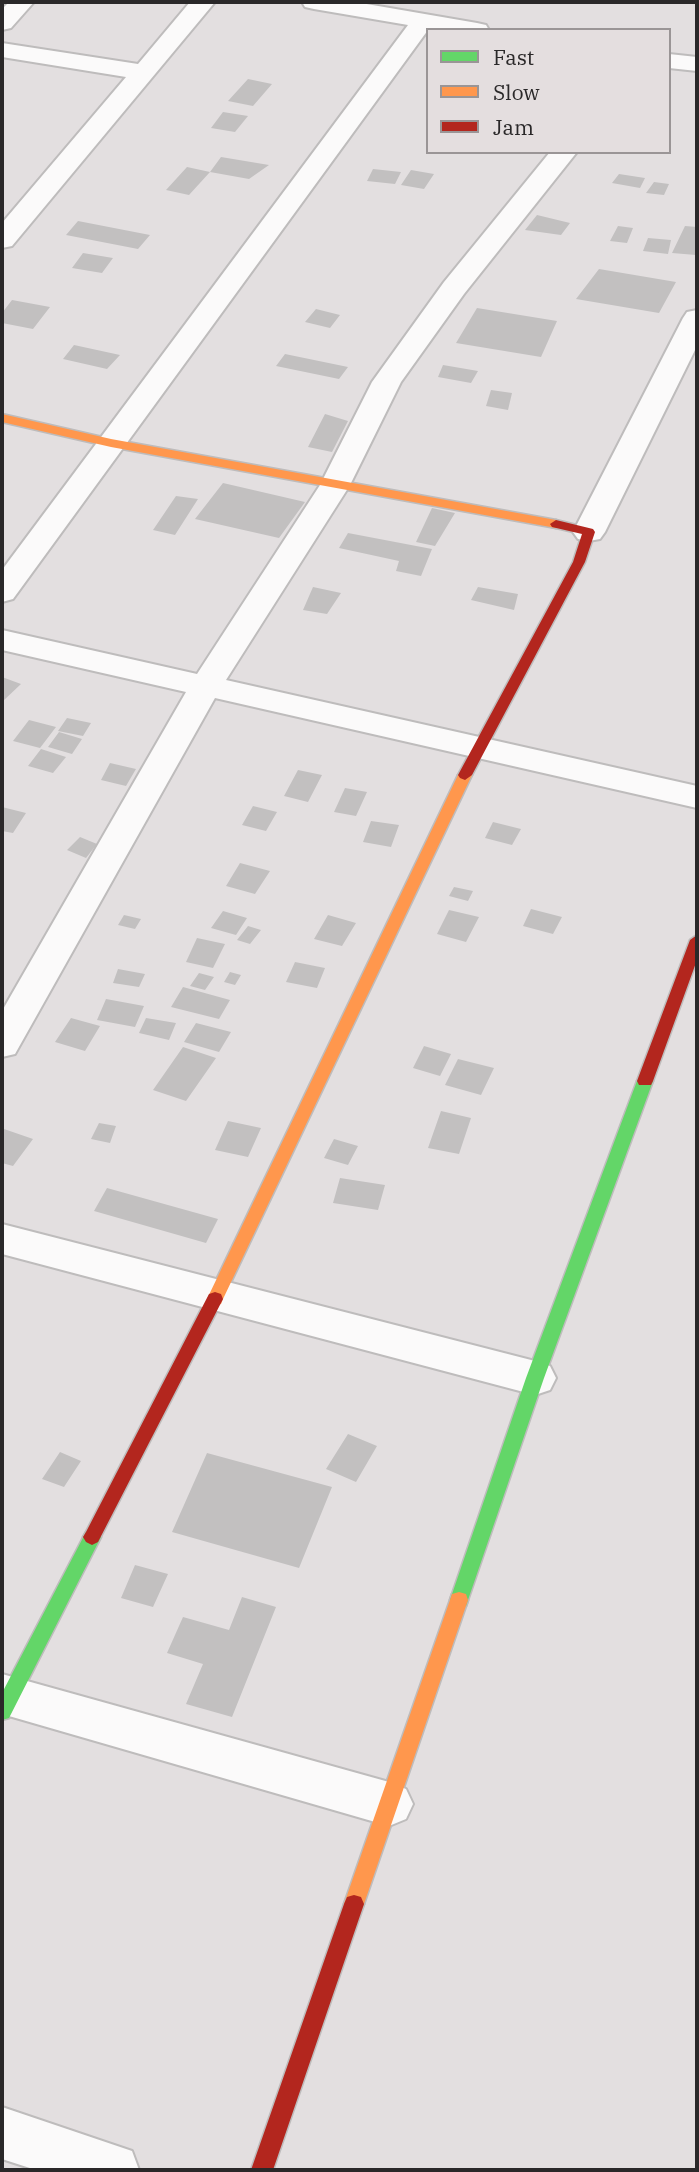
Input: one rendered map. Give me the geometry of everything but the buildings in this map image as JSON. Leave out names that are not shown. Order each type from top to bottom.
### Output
[{"type":"street","points":[[2,23],[22,2]]},
{"type":"street","points":[[6,229],[203,2]]},
{"type":"street","points":[[314,2],[466,28]]},
{"type":"street","points":[[2,592],[424,20]]},
{"type":"street","points":[[2,50],[143,72]]},
{"type":"street","points":[[671,61],[697,64]]},
{"type":"street","points":[[2,1044],[205,687],[335,485],[387,382],[454,289],[562,154]]},
{"type":"street","points":[[388,1804],[4,1701],[216,1297],[478,748],[579,562],[589,532],[697,318]]},
{"type":"street","points":[[2,418],[111,443],[589,532]]},
{"type":"street","points":[[2,640],[697,797]]},
{"type":"street","points":[[262,2170],[535,1378],[697,940]]},
{"type":"street","points":[[2,1239],[216,1297],[535,1378]]},
{"type":"street","points":[[2,2133],[113,2170]]},
{"type":"traffic: fast","points":[[459,1600],[535,1378],[645,1081]]},
{"type":"traffic: fast","points":[[2,1712],[92,1537]]},
{"type":"traffic: slow","points":[[2,418],[111,443],[556,524]]},
{"type":"traffic: slow","points":[[215,1299],[465,775]]},
{"type":"traffic: slow","points":[[354,1904],[459,1600]]},
{"type":"traffic: jam","points":[[465,775],[579,562],[589,532],[556,524]]},
{"type":"traffic: jam","points":[[645,1081],[697,940]]},
{"type":"traffic: jam","points":[[92,1537],[215,1299]]},
{"type":"traffic: jam","points":[[262,2170],[354,1904]]}]
